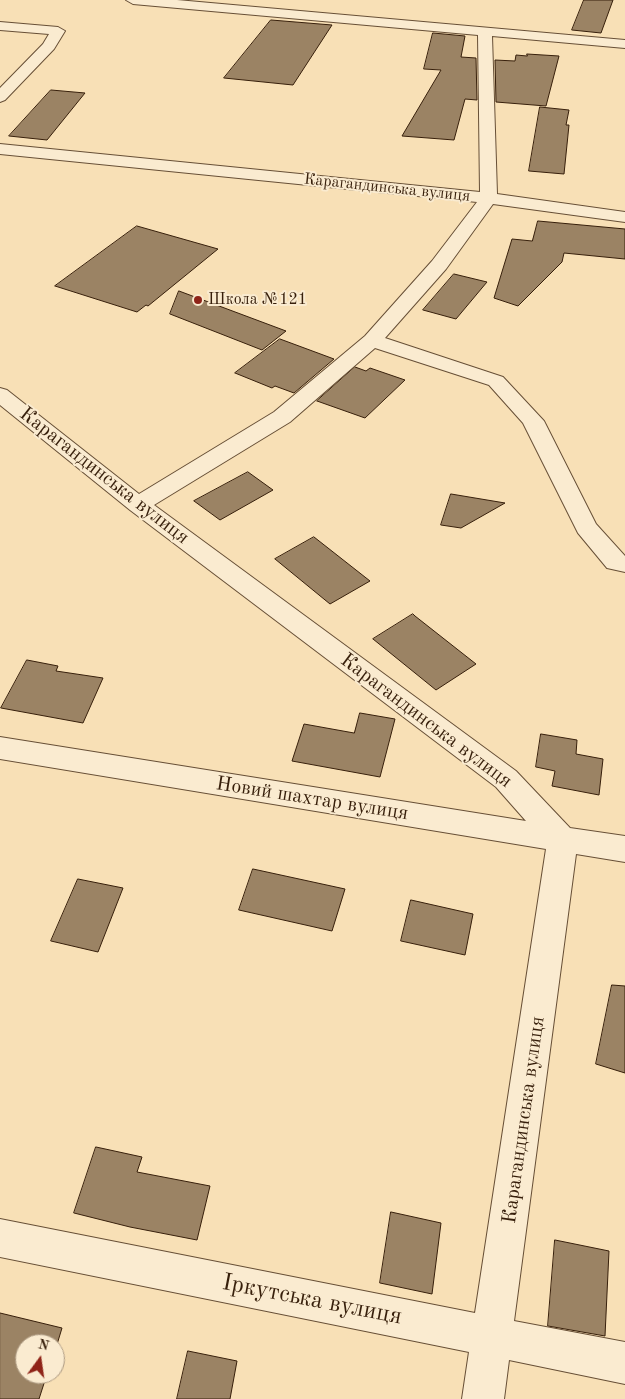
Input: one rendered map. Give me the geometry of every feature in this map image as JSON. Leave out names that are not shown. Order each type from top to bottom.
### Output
[{"type":"street","points":[[133,0],[625,44]]},
{"type":"street","points":[[0,26],[58,31],[49,46],[0,97]]},
{"type":"street","points":[[138,505],[282,417],[372,340],[439,265],[488,198],[484,31]]},
{"type":"street","name":"Карагандинська вулиця","points":[[0,149],[488,198],[625,217]]},
{"type":"street","points":[[372,340],[496,381],[533,421],[586,528],[616,562],[625,564]]},
{"type":"street","name":"Карагандинська вулиця","points":[[0,394],[138,505],[506,780],[563,840],[494,1336],[483,1399]]},
{"type":"street","name":"Новий шахтар вулиця","points":[[0,748],[625,849]]},
{"type":"street","name":"Іркутська вулиця","points":[[0,1238],[625,1363]]},
{"type":"building","points":[[584,0],[613,0],[601,33],[572,30]]},
{"type":"building","points":[[271,20],[332,25],[293,85],[224,78]]},
{"type":"building","points":[[433,33],[465,36],[461,57],[476,58],[477,100],[465,99],[454,140],[402,136],[441,70],[424,69]]},
{"type":"building","points":[[527,54],[559,56],[546,106],[496,102],[495,60],[515,61],[516,55],[527,56]]},
{"type":"building","points":[[51,90],[85,93],[47,140],[9,136]]},
{"type":"building","points":[[540,107],[569,110],[566,125],[569,125],[564,174],[529,171]]},
{"type":"building","points":[[538,221],[625,229],[625,259],[564,253],[562,262],[518,306],[494,298],[512,239],[532,241]]},
{"type":"building","points":[[137,226],[218,249],[148,306],[146,305],[137,312],[55,286]]},
{"type":"building","points":[[454,274],[487,282],[456,319],[423,310]]},
{"type":"building","points":[[179,291],[286,331],[262,350],[170,314]]},
{"type":"building","points":[[280,339],[334,359],[294,393],[275,386],[272,388],[235,373]]},
{"type":"building","points":[[355,367],[366,371],[370,368],[405,380],[365,418],[317,401]]},
{"type":"building","points":[[248,472],[273,490],[220,520],[194,501]]},
{"type":"building","points":[[451,494],[505,503],[461,528],[441,525]]},
{"type":"building","points":[[314,537],[370,581],[330,604],[275,559]]},
{"type":"building","points":[[413,614],[476,664],[436,690],[373,639]]},
{"type":"building","points":[[27,660],[58,666],[56,671],[103,678],[83,723],[1,708]]},
{"type":"building","points":[[360,713],[395,719],[380,777],[292,761],[304,724],[354,733]]},
{"type":"building","points":[[541,734],[577,740],[576,754],[603,759],[599,795],[552,786],[555,771],[536,767]]},
{"type":"building","points":[[253,869],[345,889],[332,931],[239,910]]},
{"type":"building","points":[[78,879],[123,888],[98,952],[51,941]]},
{"type":"building","points":[[411,900],[473,914],[465,955],[401,941]]},
{"type":"building","points":[[612,985],[625,986],[625,1073],[596,1064]]},
{"type":"building","points":[[96,1147],[142,1157],[137,1172],[210,1186],[197,1240],[130,1227],[74,1213]]},
{"type":"building","points":[[391,1212],[441,1223],[432,1294],[380,1283]]},
{"type":"building","points":[[555,1240],[609,1251],[605,1336],[548,1326]]},
{"type":"building","points":[[0,1313],[62,1328],[60,1334],[15,1334],[15,1384],[44,1384],[39,1399],[0,1399]]},
{"type":"building","points":[[188,1351],[237,1361],[230,1399],[177,1399]]},
{"type":"place","name":"Школа №121","points":[[198,300]]}]
